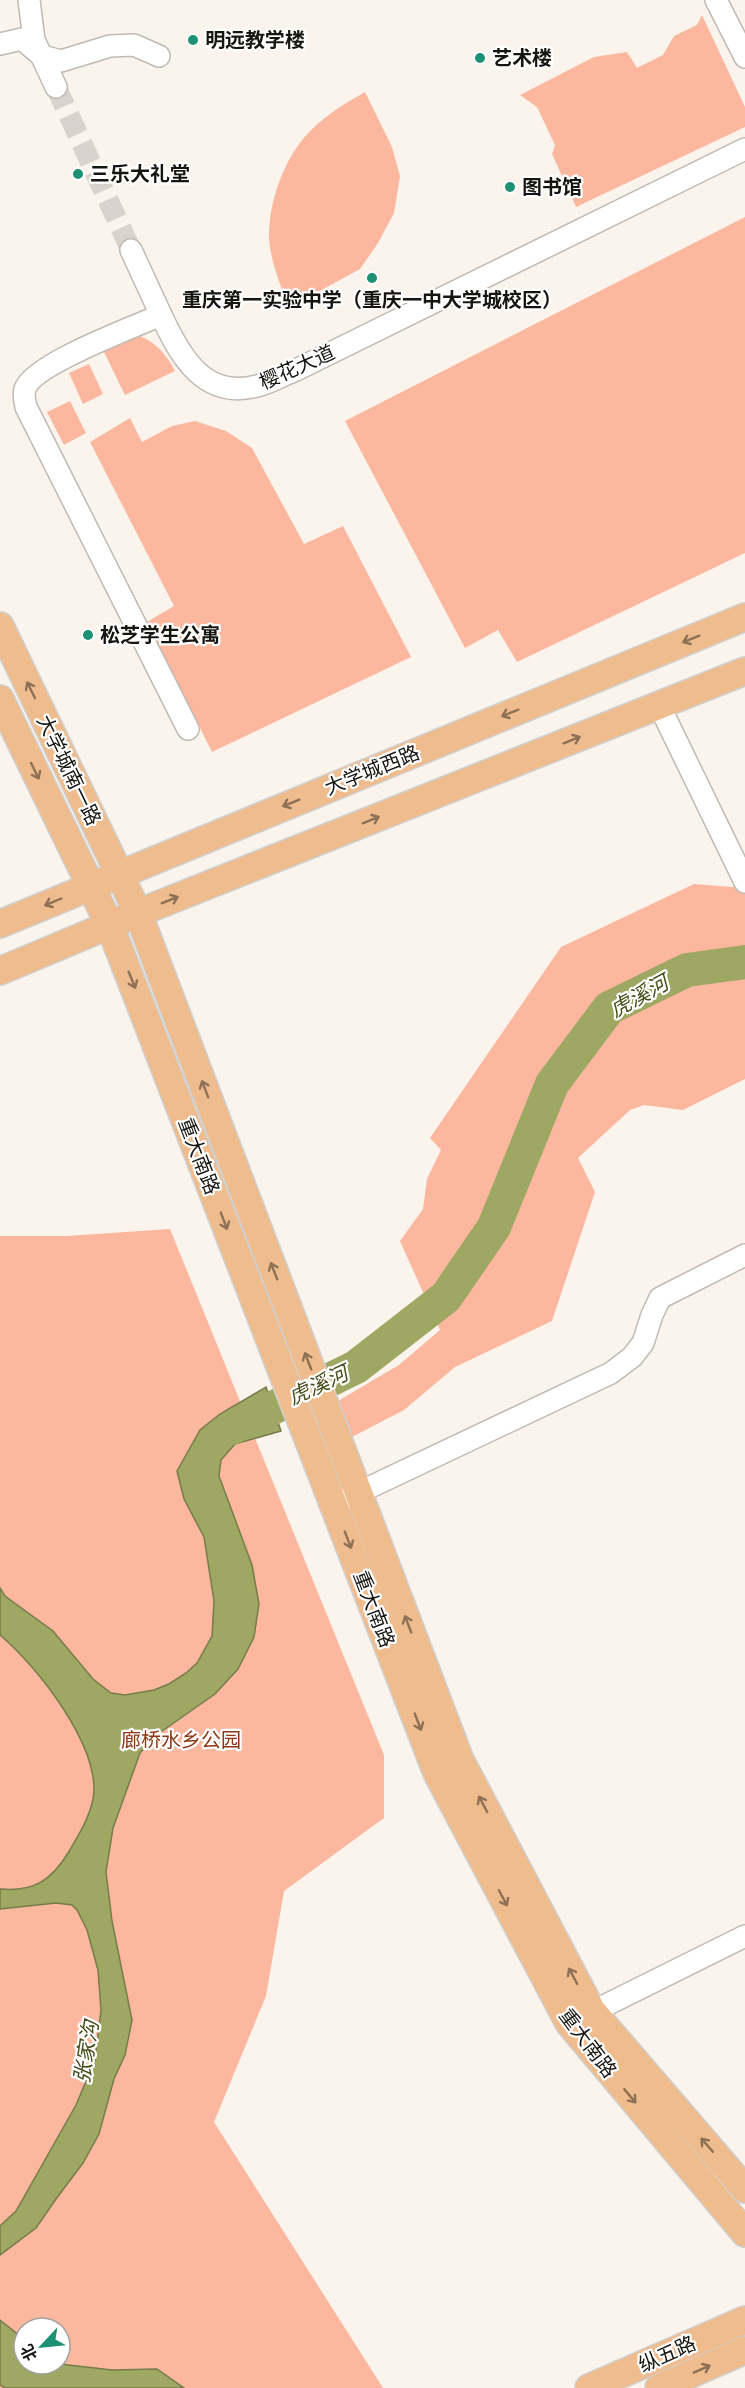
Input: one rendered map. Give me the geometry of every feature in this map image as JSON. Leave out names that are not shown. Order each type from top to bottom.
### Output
[{"type":"main road","name":"大学城西路","points":[[0,924],[745,617]]},
{"type":"main road","name":"大学城南一路","points":[[0,626],[138,913]]},
{"type":"main road","points":[[0,971],[138,913],[745,671]]},
{"type":"main road","name":"大学城南一路","points":[[0,699],[110,926]]},
{"type":"main road","name":"重大南路","points":[[138,913],[336,1435],[346,1499]]},
{"type":"main road","name":"重大南路","points":[[110,926],[311,1447],[346,1499],[460,1760],[580,2017],[745,2233]]},
{"type":"main road","name":"重大南路","points":[[580,2017],[745,2189]]},
{"type":"main road","name":"纵五路","points":[[590,2388],[745,2320]]},
{"type":"main road","name":"纵五路","points":[[659,2388],[745,2350]]},
{"type":"street","points":[[29,0],[34,40],[56,87]]},
{"type":"street","points":[[716,0],[745,57]]},
{"type":"street","points":[[0,44],[22,39],[42,56],[61,61],[110,46],[134,45],[159,56]]},
{"type":"street","name":"樱花大道","points":[[131,250],[175,346],[198,376],[229,389],[257,386],[296,370],[745,149]]},
{"type":"street","points":[[161,315],[60,360],[34,375],[24,390],[26,408],[188,729]]},
{"type":"street","points":[[659,705],[745,882]]},
{"type":"street","points":[[346,1499],[611,1373],[632,1357],[643,1343],[651,1315],[660,1298],[745,1254]]},
{"type":"street","points":[[580,2017],[745,1936]]},
{"type":"green space","points":[[702,15],[745,107],[745,127],[576,207],[552,154],[555,145],[537,107],[520,95],[594,57],[627,52],[637,68],[663,55],[674,36],[697,25]]},
{"type":"green space","points":[[365,92],[392,147],[400,176],[394,213],[378,243],[360,269],[289,308],[279,282],[269,237],[271,211],[278,185],[289,160],[309,132],[332,113]]},
{"type":"green space","points":[[745,217],[745,553],[517,662],[498,630],[465,648],[345,421]]},
{"type":"green space","points":[[128,332],[150,341],[166,357],[175,371],[125,395],[101,346]]},
{"type":"green space","points":[[89,364],[103,394],[83,404],[69,373]]},
{"type":"green space","points":[[70,401],[86,433],[64,445],[47,412]]},
{"type":"green space","points":[[130,418],[142,442],[172,426],[195,421],[226,431],[252,448],[304,544],[343,526],[411,657],[212,752],[147,622],[174,606],[90,442]]},
{"type":"green space","points":[[694,884],[745,888],[745,1079],[683,1110],[644,1105],[630,1110],[578,1158],[595,1192],[552,1321],[455,1367],[404,1410],[350,1438],[338,1401],[399,1365],[440,1330],[400,1241],[423,1209],[427,1179],[441,1150],[430,1138],[561,947]]},
{"type":"green space","name":"廊桥水乡公园","points":[[170,1229],[384,1755],[384,1818],[284,1891],[266,1996],[214,2122],[383,2388],[0,2388],[0,1236],[67,1236]]},
{"type":"shaded area","points":[[266,1387],[281,1431],[235,1444],[221,1460],[219,1476],[252,1565],[259,1604],[254,1637],[238,1669],[215,1694],[158,1734],[140,1753],[113,1828],[106,1872],[112,1921],[132,2020],[125,2055],[114,2079],[99,2134],[83,2163],[36,2228],[0,2255],[0,2226],[16,2211],[76,2105],[95,2060],[101,2010],[98,1970],[87,1930],[72,1905],[56,1903],[0,1909],[0,1889],[22,1889],[40,1883],[62,1863],[89,1813],[93,1799],[93,1779],[87,1756],[64,1709],[31,1667],[0,1635],[0,1588],[5,1596],[53,1631],[93,1679],[111,1693],[125,1695],[154,1690],[186,1673],[197,1663],[212,1636],[214,1601],[204,1537],[184,1499],[177,1471],[200,1430],[220,1414]]},
{"type":"shaded area","points":[[0,2320],[12,2330],[12,2376],[72,2376],[72,2365],[112,2370],[157,2369],[184,2388],[5,2388],[0,2385]]},
{"type":"waterway","name":"虎溪河","points":[[232,1428],[356,1367],[446,1297],[494,1227],[552,1084],[609,1008],[687,970],[745,962]]},
{"type":"tunnel","points":[[56,87],[131,250]]},
{"type":"place","name":"明远教学楼","points":[[193,40]]},
{"type":"place","name":"艺术楼","points":[[480,58]]},
{"type":"place","name":"三乐大礼堂","points":[[78,174]]},
{"type":"place","name":"图书馆","points":[[510,187]]},
{"type":"place","name":"重庆第一实验中学（重庆一中大学城校区）","points":[[372,278]]},
{"type":"place","name":"松芝学生公寓","points":[[88,635]]},
{"type":"water label","name":"张家沟","points":[[86,2052]]}]
